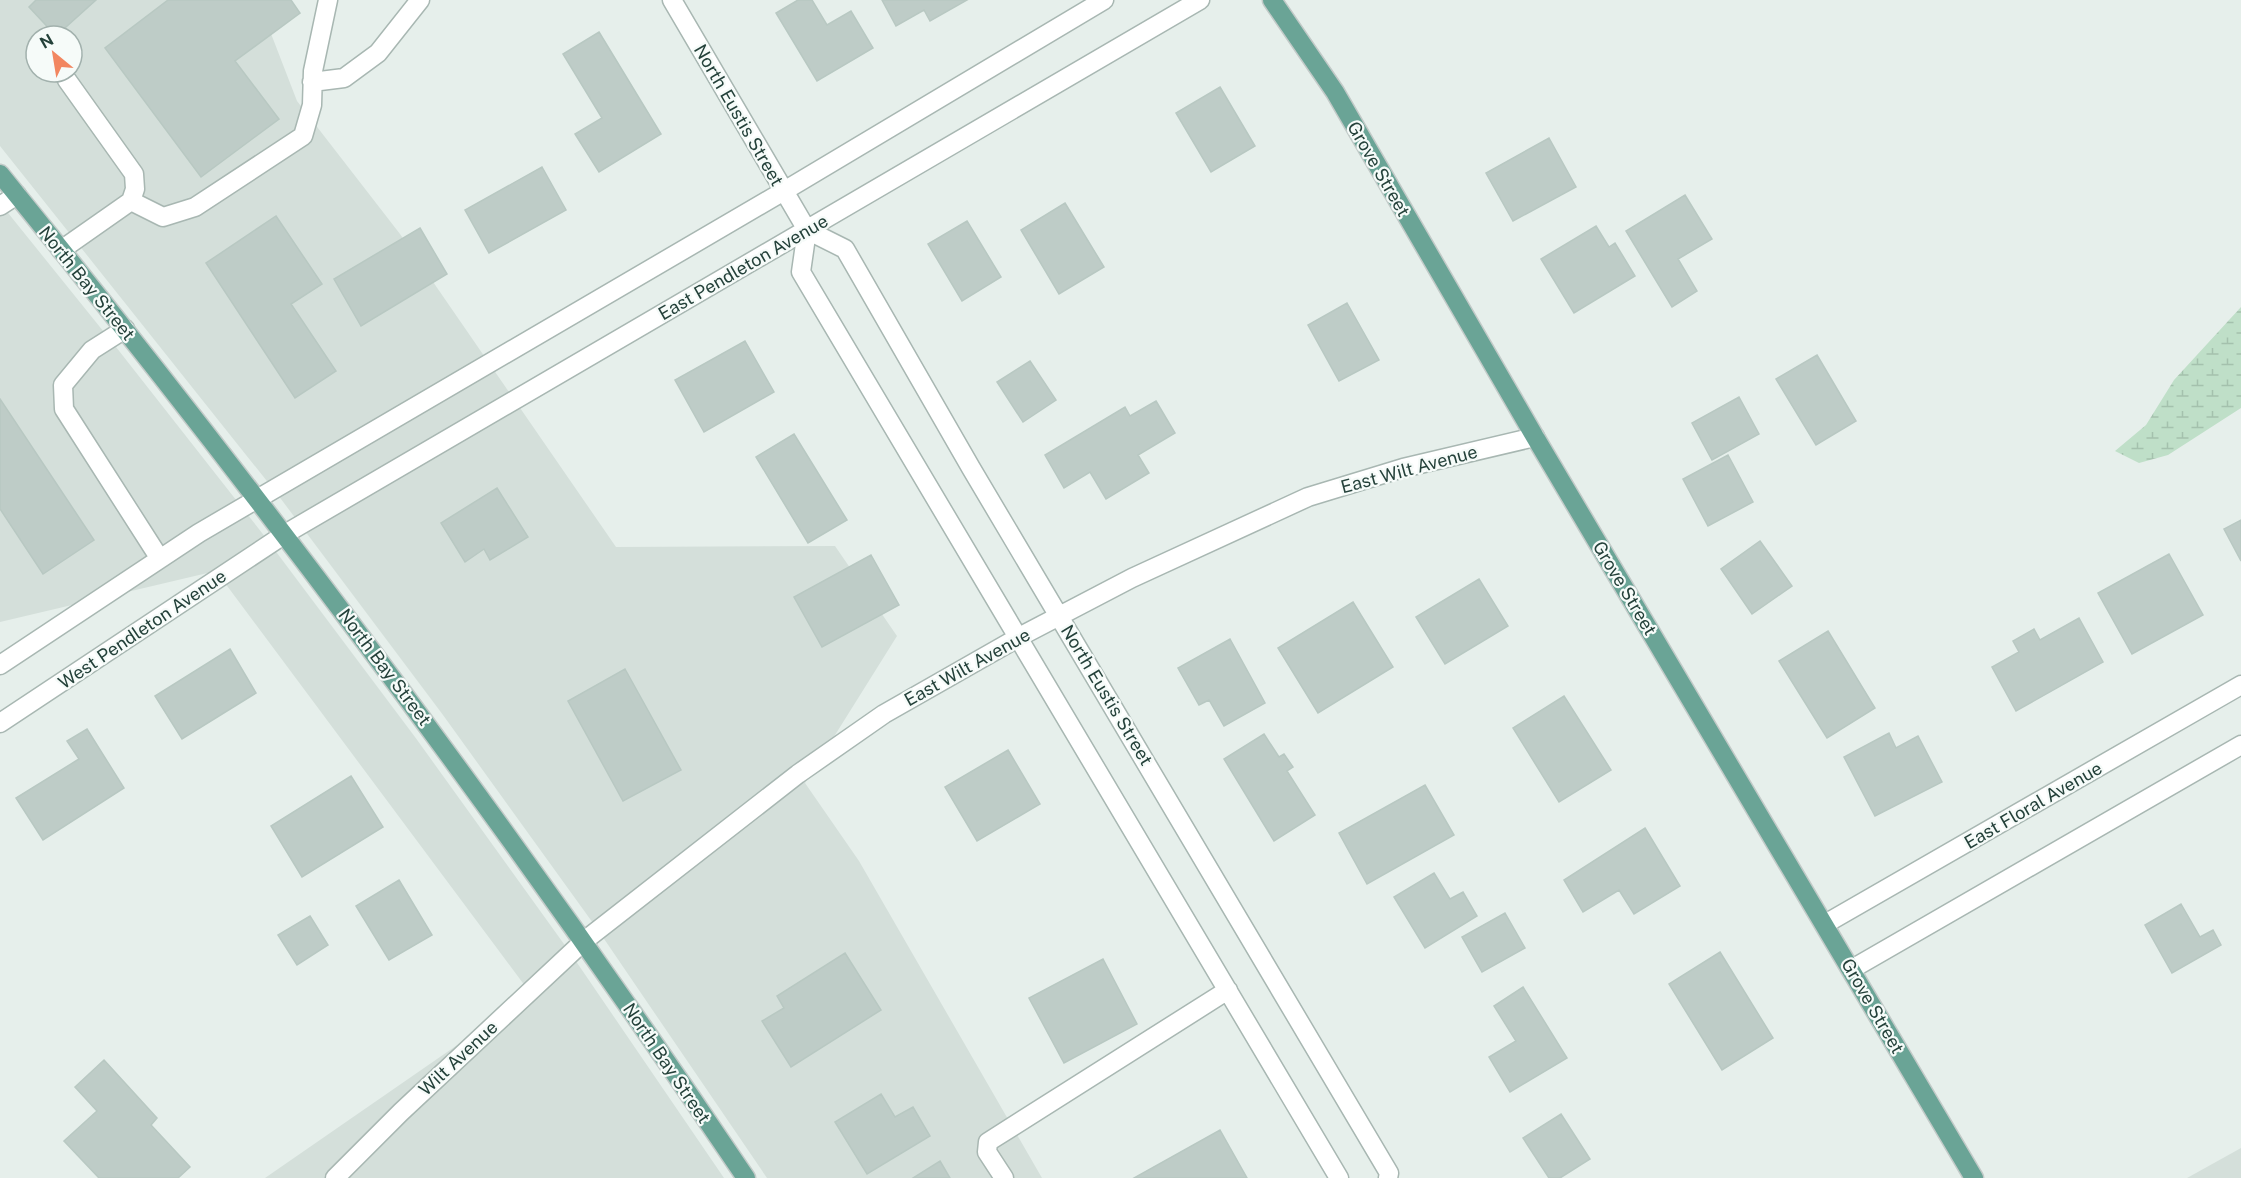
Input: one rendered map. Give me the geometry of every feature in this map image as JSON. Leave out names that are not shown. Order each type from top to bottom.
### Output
[{"type":"main road","name":"Grove Street","points":[[1272,0],[1335,92],[1535,437],[1974,1178]]},
{"type":"main road","name":"North Bay Street","points":[[0,174],[285,534],[429,726],[584,941],[746,1178]]},
{"type":"street","points":[[131,201],[163,217],[195,207],[303,136],[312,105],[312,82],[321,26],[328,0]]},
{"type":"street","points":[[312,82],[344,78],[378,53],[420,0]]},
{"type":"street","name":"North Eustis Street","points":[[672,0],[807,230],[845,249],[971,468],[1389,1173],[1388,1178]]},
{"type":"street","points":[[0,665],[160,559],[256,499],[784,191],[1104,0]]},
{"type":"street","name":"East Pendleton Avenue","points":[[285,534],[1200,0]]},
{"type":"street","points":[[61,250],[131,201],[135,189],[134,174],[70,84]]},
{"type":"street","points":[[0,206],[17,195]]},
{"type":"street","points":[[807,230],[801,272],[1339,1178]]},
{"type":"street","points":[[124,329],[92,350],[63,385],[64,409],[160,559]]},
{"type":"street","name":"East Wilt Avenue","points":[[584,941],[798,774],[884,714],[1060,615],[1132,578],[1308,497],[1403,468],[1535,437]]},
{"type":"street","name":"West Pendleton Avenue","points":[[0,723],[285,534]]},
{"type":"street","name":"East Floral Avenue","points":[[1825,924],[2241,685]]},
{"type":"street","points":[[1852,969],[2241,745]]},
{"type":"street","name":"Wilt Avenue","points":[[335,1178],[401,1112],[584,941]]},
{"type":"street","points":[[1004,1178],[987,1152],[988,1142],[1228,990]]},
{"type":"shaded area","points":[[0,0],[258,0],[297,101],[400,234],[616,547],[835,546],[897,636],[805,783],[859,861],[1042,1178],[767,1178],[598,930],[443,715],[278,495],[0,146]]},
{"type":"shaded area","points":[[0,203],[262,533],[415,737],[569,951],[724,1178],[265,1178],[531,994],[216,571],[0,622]]},
{"type":"shaded area","points":[[2241,1148],[2241,1178],[2187,1178]]},
{"type":"green space","points":[[2241,307],[2241,408],[2168,455],[2139,463],[2115,451],[2146,425],[2174,380]]},
{"type":"building","points":[[36,0],[96,0],[69,24],[45,24],[29,7]]},
{"type":"building","points":[[168,0],[291,0],[300,13],[235,61],[279,119],[201,177],[105,48]]},
{"type":"building","points":[[798,0],[812,0],[827,25],[851,11],[873,48],[817,81],[776,13]]},
{"type":"building","points":[[882,0],[967,0],[930,21],[924,10],[896,26]]},
{"type":"building","points":[[599,32],[661,134],[599,172],[575,134],[602,118],[563,54]]},
{"type":"building","points":[[1220,87],[1255,146],[1211,172],[1176,113]]},
{"type":"building","points":[[1549,138],[1576,187],[1513,221],[1486,173]]},
{"type":"building","points":[[542,167],[566,210],[489,253],[465,210]]},
{"type":"building","points":[[1685,195],[1712,239],[1678,259],[1697,291],[1672,307],[1626,231]]},
{"type":"building","points":[[1065,203],[1104,267],[1059,294],[1021,230]]},
{"type":"building","points":[[276,216],[322,284],[291,304],[336,371],[295,398],[206,263]]},
{"type":"building","points":[[967,221],[1001,277],[962,301],[928,244]]},
{"type":"building","points":[[1596,226],[1609,247],[1615,243],[1635,276],[1574,313],[1541,259]]},
{"type":"building","points":[[420,228],[447,274],[361,326],[334,279]]},
{"type":"building","points":[[1347,303],[1379,360],[1339,381],[1308,325]]},
{"type":"building","points":[[745,341],[774,392],[704,432],[675,380]]},
{"type":"building","points":[[1817,355],[1856,421],[1816,445],[1776,379]]},
{"type":"building","points":[[1030,361],[1056,400],[1023,422],[997,382]]},
{"type":"building","points":[[1739,397],[1759,434],[1712,460],[1692,423]]},
{"type":"building","points":[[0,399],[94,540],[43,574],[0,509]]},
{"type":"building","points":[[1156,401],[1175,433],[1138,455],[1149,473],[1106,499],[1090,472],[1064,488],[1045,455],[1125,407],[1130,416]]},
{"type":"building","points":[[794,434],[847,520],[808,543],[756,457]]},
{"type":"building","points":[[1728,455],[1753,502],[1708,526],[1683,479]]},
{"type":"building","points":[[497,488],[528,537],[490,560],[484,549],[465,562],[441,523]]},
{"type":"building","points":[[2241,520],[2241,561],[2224,529]]},
{"type":"building","points":[[1760,541],[1792,586],[1752,614],[1721,569]]},
{"type":"building","points":[[2169,554],[2203,615],[2132,654],[2098,593]]},
{"type":"building","points":[[871,555],[899,605],[822,647],[794,597]]},
{"type":"building","points":[[1479,579],[1508,626],[1445,664],[1416,617]]},
{"type":"building","points":[[1353,602],[1393,667],[1318,713],[1278,648]]},
{"type":"building","points":[[2079,618],[2103,662],[2016,711],[1992,667],[2019,652],[2013,641],[2034,629],[2040,640]]},
{"type":"building","points":[[1828,631],[1875,708],[1827,738],[1779,661]]},
{"type":"building","points":[[1230,639],[1265,703],[1224,726],[1209,700],[1199,705],[1178,668]]},
{"type":"building","points":[[230,649],[256,693],[182,739],[155,696]]},
{"type":"building","points":[[625,669],[681,770],[623,801],[568,701]]},
{"type":"building","points":[[1564,696],[1611,770],[1559,802],[1513,728]]},
{"type":"building","points":[[87,729],[124,788],[43,840],[16,798],[79,759],[67,741]]},
{"type":"building","points":[[1889,733],[1896,748],[1918,736],[1942,782],[1875,816],[1844,757]]},
{"type":"building","points":[[1264,734],[1279,757],[1284,754],[1293,767],[1287,771],[1315,815],[1274,841],[1224,759]]},
{"type":"building","points":[[1008,750],[1040,804],[977,841],[945,787]]},
{"type":"building","points":[[351,776],[383,827],[302,877],[271,826]]},
{"type":"building","points":[[1425,785],[1454,835],[1367,884],[1339,833]]},
{"type":"building","points":[[1645,828],[1680,886],[1634,914],[1619,890],[1583,912],[1564,880]]},
{"type":"building","points":[[1434,873],[1450,899],[1463,892],[1477,916],[1425,948],[1394,897]]},
{"type":"building","points":[[399,880],[432,935],[389,960],[356,906]]},
{"type":"building","points":[[2181,904],[2200,937],[2213,930],[2221,945],[2172,973],[2145,925]]},
{"type":"building","points":[[1505,913],[1525,948],[1482,972],[1462,937]]},
{"type":"building","points":[[310,916],[328,945],[297,965],[278,935]]},
{"type":"building","points":[[1720,952],[1773,1038],[1722,1070],[1669,984]]},
{"type":"building","points":[[845,953],[881,1010],[791,1067],[762,1021],[784,1008],[777,996]]},
{"type":"building","points":[[1103,959],[1137,1024],[1064,1063],[1029,998]]},
{"type":"building","points":[[1523,987],[1567,1058],[1510,1092],[1489,1057],[1516,1041],[1494,1006]]},
{"type":"building","points":[[104,1060],[157,1118],[151,1125],[190,1167],[178,1178],[99,1178],[64,1141],[97,1111],[75,1087]]},
{"type":"building","points":[[881,1094],[895,1117],[913,1107],[930,1136],[867,1174],[835,1122]]},
{"type":"building","points":[[1561,1114],[1590,1159],[1560,1178],[1549,1178],[1523,1138]]},
{"type":"building","points":[[1220,1130],[1247,1178],[1134,1178]]},
{"type":"building","points":[[940,1161],[950,1178],[913,1178]]}]
